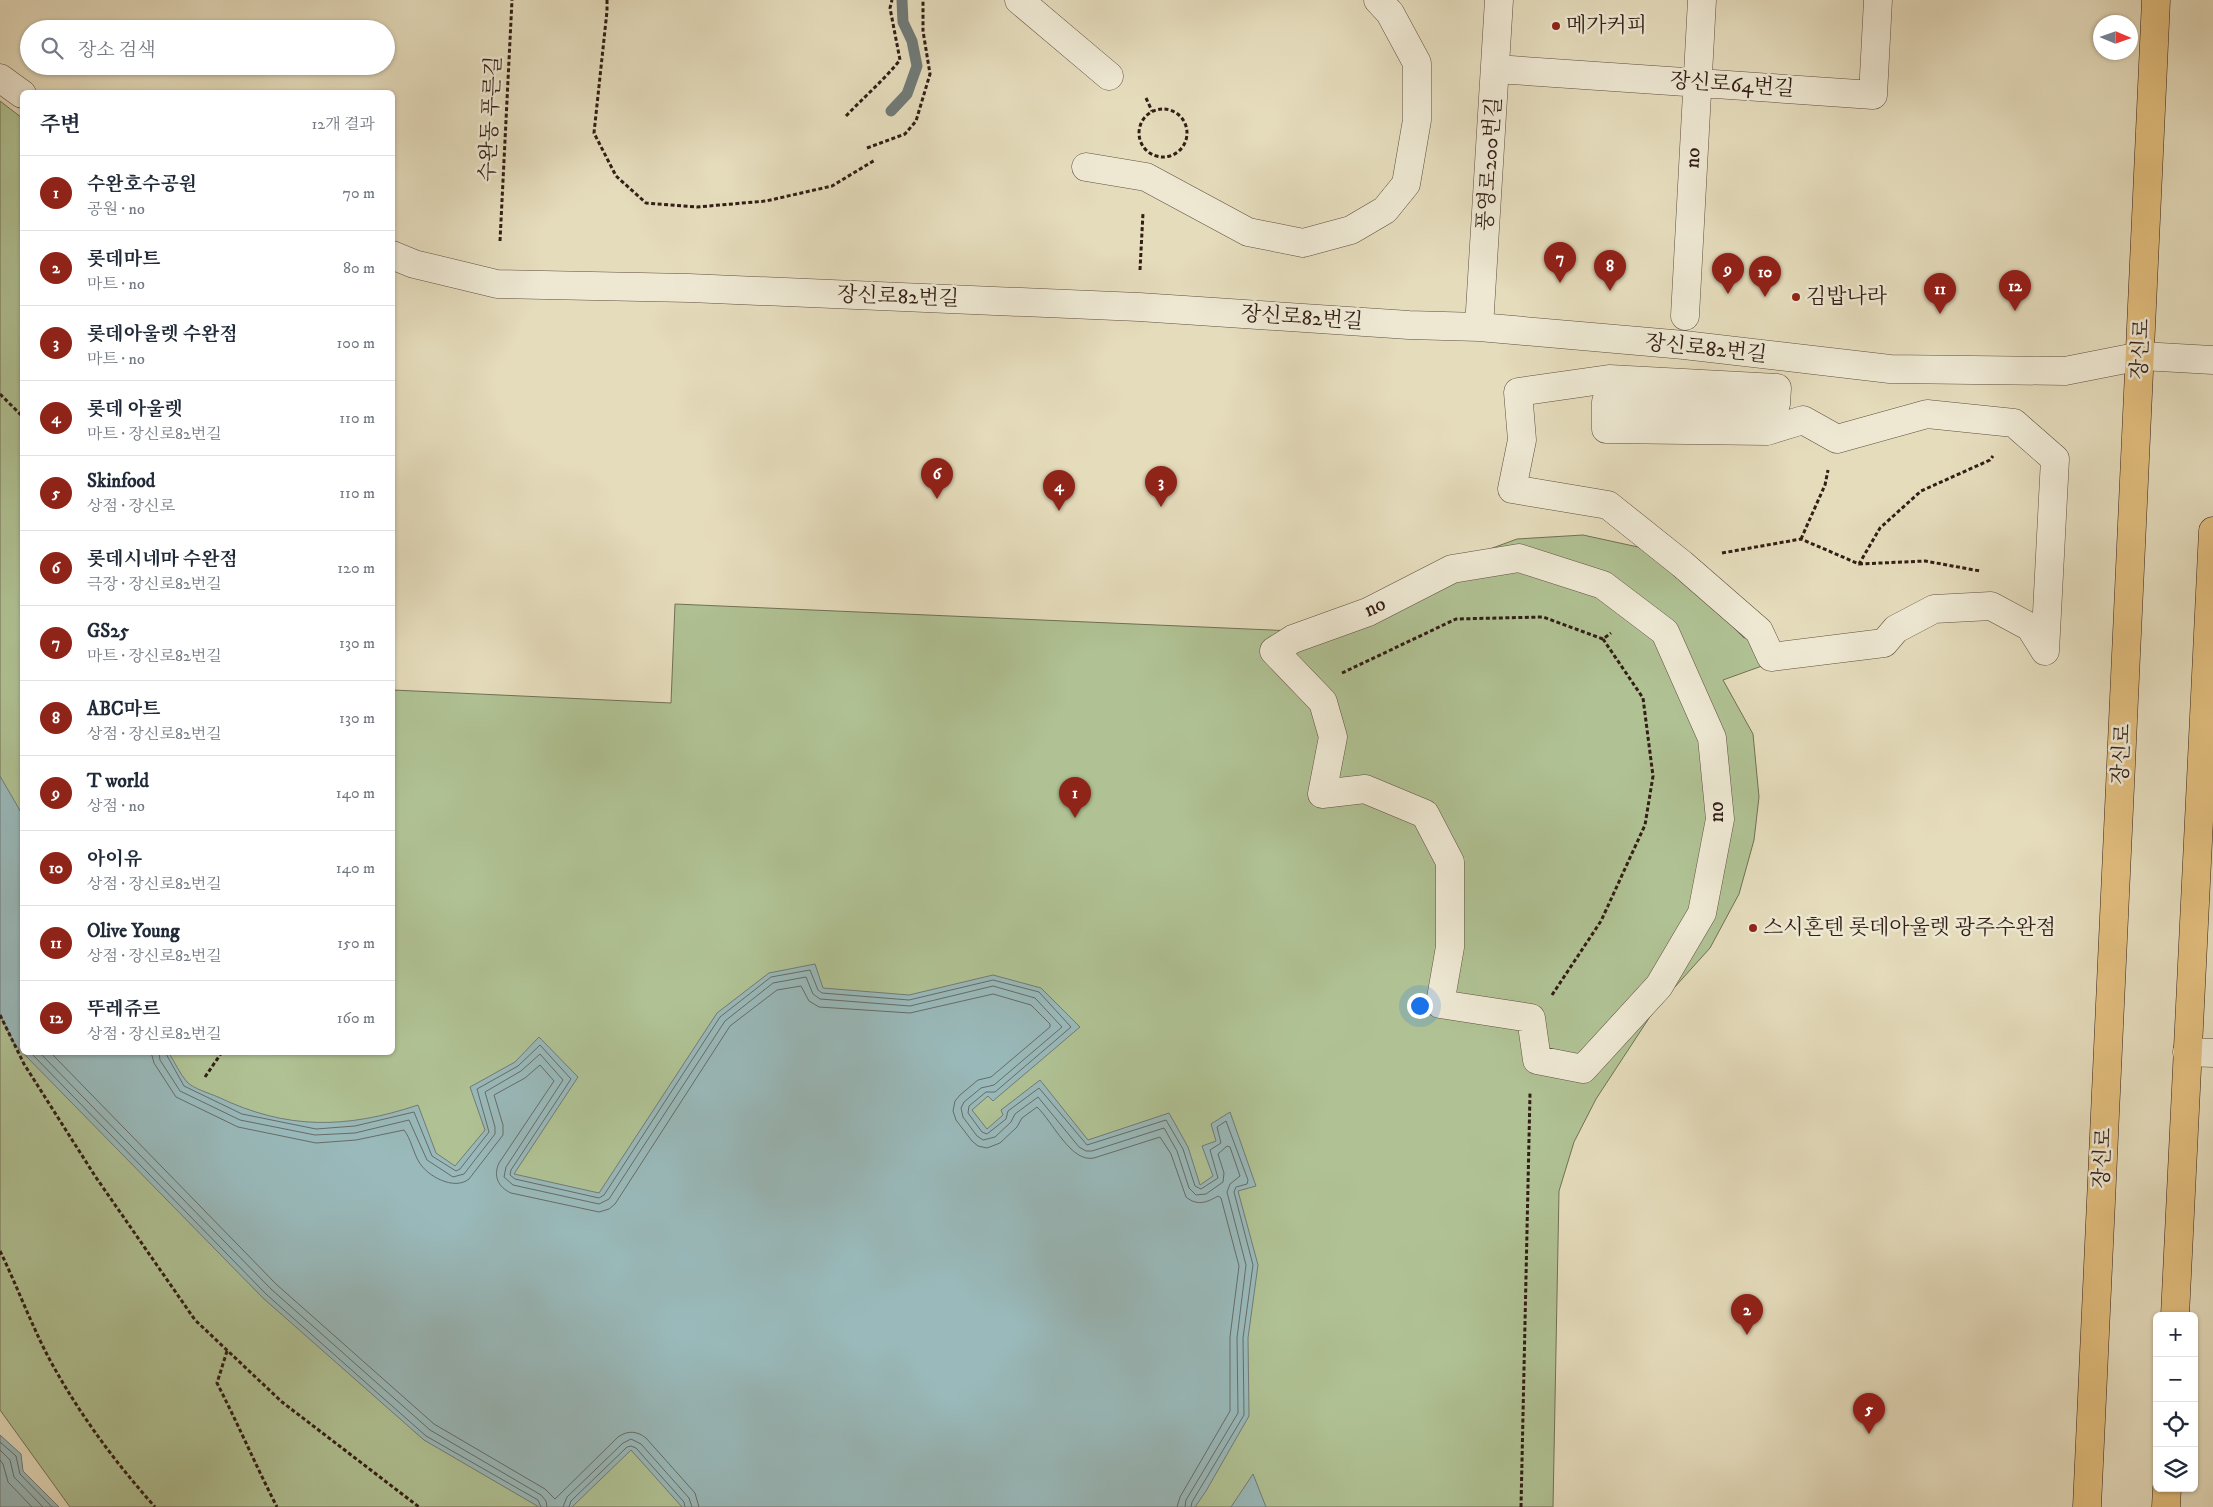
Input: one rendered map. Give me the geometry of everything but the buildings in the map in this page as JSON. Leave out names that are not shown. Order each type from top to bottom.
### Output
[{"type":"main road","name":"장신로","points":[[2086,1507],[2141,356],[2156,0]]},
{"type":"main road","points":[[2175,1312],[2200,1053],[2213,531]]},
{"type":"main road","points":[[2166,1507],[2167,1492]]},
{"type":"street","points":[[1019,0],[1109,76]]},
{"type":"street","points":[[1086,167],[1146,177],[1248,232],[1303,243],[1351,230],[1385,210],[1406,184],[1417,120],[1417,63],[1390,13],[1378,0]]},
{"type":"street","name":"풍영로200번길","points":[[1478,327],[1499,0]]},
{"type":"street","name":"no","points":[[1685,316],[1702,0]]},
{"type":"street","name":"장신로64번길","points":[[1496,69],[1873,95],[1878,0]]},
{"type":"street","name":"장신로82번길","points":[[395,256],[414,264],[497,284],[689,288],[1120,306],[1409,325],[1478,327],[1684,345],[1890,369],[2065,371],[2141,356],[2213,360]]},
{"type":"street","points":[[1609,379],[1777,388],[1776,404],[1765,410],[1606,402],[1606,429],[1768,431],[1803,420],[1833,437],[1837,439],[1927,414],[2014,423],[2055,460],[2045,651],[2030,627],[1991,606],[1934,609],[1896,630],[1884,643],[1771,657],[1759,632],[1682,564],[1608,505],[1512,489],[1522,440],[1518,392],[1609,379]]},
{"type":"street","name":"no","points":[[1519,558],[1603,585],[1665,632],[1712,738],[1720,819],[1702,913],[1659,986],[1583,1069],[1537,1060],[1532,1026],[1531,1018],[1440,1004],[1450,947],[1450,862],[1425,814],[1365,789],[1322,794],[1333,737],[1323,702],[1274,651],[1293,639],[1368,612],[1452,569],[1519,558]]},
{"type":"path","name":"수완동 푸른길","points":[[500,240],[512,0]]},
{"type":"path","points":[[607,0],[608,11],[594,133],[616,176],[646,203],[697,207],[766,201],[832,186],[875,160]]},
{"type":"path","points":[[846,116],[882,82],[900,60],[890,8],[892,0]]},
{"type":"path","points":[[867,148],[905,134],[916,121],[930,74],[923,31],[923,0]]},
{"type":"path","points":[[1146,98],[1152,111]]},
{"type":"path","points":[[1162,108],[1173,110],[1187,126],[1187,137],[1182,147],[1174,154],[1163,157],[1153,155],[1144,148],[1139,139],[1139,128],[1144,118],[1152,111],[1162,108]]},
{"type":"path","points":[[0,394],[20,414]]},
{"type":"path","points":[[1801,539],[1825,485],[1833,437]]},
{"type":"path","points":[[1532,1026],[1601,921],[1645,825],[1653,776],[1643,698],[1604,638]]},
{"type":"path","points":[[0,1016],[24,1064],[95,1176],[195,1320],[282,1402],[419,1507]]},
{"type":"path","points":[[205,1077],[220,1055]]},
{"type":"path","points":[[1521,1507],[1530,1087]]},
{"type":"path","points":[[0,1252],[50,1360],[76,1406],[110,1454],[155,1507]]},
{"type":"path","points":[[228,1351],[217,1382],[235,1418],[249,1454],[277,1507]]},
{"type":"green space","points":[[0,101],[20,116],[20,1055],[395,1055],[395,690],[671,703],[675,604],[1317,632],[1444,566],[1517,539],[1583,535],[1638,547],[1671,564],[1744,638],[1759,632],[1773,662],[1723,680],[1753,734],[1759,797],[1754,840],[1739,894],[1710,948],[1655,1009],[1596,1099],[1574,1142],[1559,1191],[1553,1507],[70,1507],[0,1410]]},
{"type":"water","points":[[0,776],[20,811],[20,1050],[14,1043],[0,1015]]},
{"type":"water","points":[[815,964],[823,988],[909,995],[993,975],[1041,988],[1080,1027],[993,1101],[988,1096],[972,1110],[987,1129],[1003,1115],[1001,1110],[1040,1080],[1088,1140],[1169,1113],[1188,1147],[1200,1185],[1213,1176],[1202,1146],[1216,1141],[1211,1124],[1230,1112],[1256,1186],[1238,1191],[1258,1265],[1248,1338],[1249,1416],[1195,1507],[682,1507],[631,1450],[572,1507],[539,1507],[424,1440],[263,1298],[25,1055],[170,1055],[184,1079],[194,1087],[243,1108],[268,1116],[293,1120],[341,1122],[366,1119],[418,1105],[436,1153],[455,1166],[485,1130],[470,1087],[515,1062],[539,1037],[578,1077],[514,1174],[599,1193],[717,1013],[769,973]]},
{"type":"water","points":[[0,1435],[21,1454],[23,1471],[59,1507],[0,1507]]},
{"type":"water","points":[[1253,1474],[1266,1507],[1231,1507]]},
{"type":"waterway","points":[[891,111],[907,94],[917,66],[912,41],[903,22],[902,0]]},
{"type":"place","name":"메가커피","points":[[1556,26]]},
{"type":"place","name":"GS25","points":[[1560,283]]},
{"type":"place","name":"ABC마트","points":[[1610,291]]},
{"type":"place","name":"T world","points":[[1728,294]]},
{"type":"place","name":"아이유","points":[[1765,297]]},
{"type":"place","name":"김밥나라","points":[[1796,297]]},
{"type":"place","name":"뚜레쥬르","points":[[2015,311]]},
{"type":"place","name":"Olive Young","points":[[1940,314]]},
{"type":"place","name":"롯데시네마 수완점","points":[[937,499]]},
{"type":"place","name":"롯데아울렛 수완점","points":[[1161,507]]},
{"type":"place","name":"롯데 아울렛","points":[[1059,511]]},
{"type":"place","name":"수완호수공원","points":[[1075,818]]},
{"type":"place","name":"스시혼텐 롯데아울렛 광주수완점","points":[[1753,928]]},
{"type":"place","name":"롯데마트","points":[[1747,1335]]},
{"type":"place","name":"Skinfood","points":[[1869,1434]]}]
